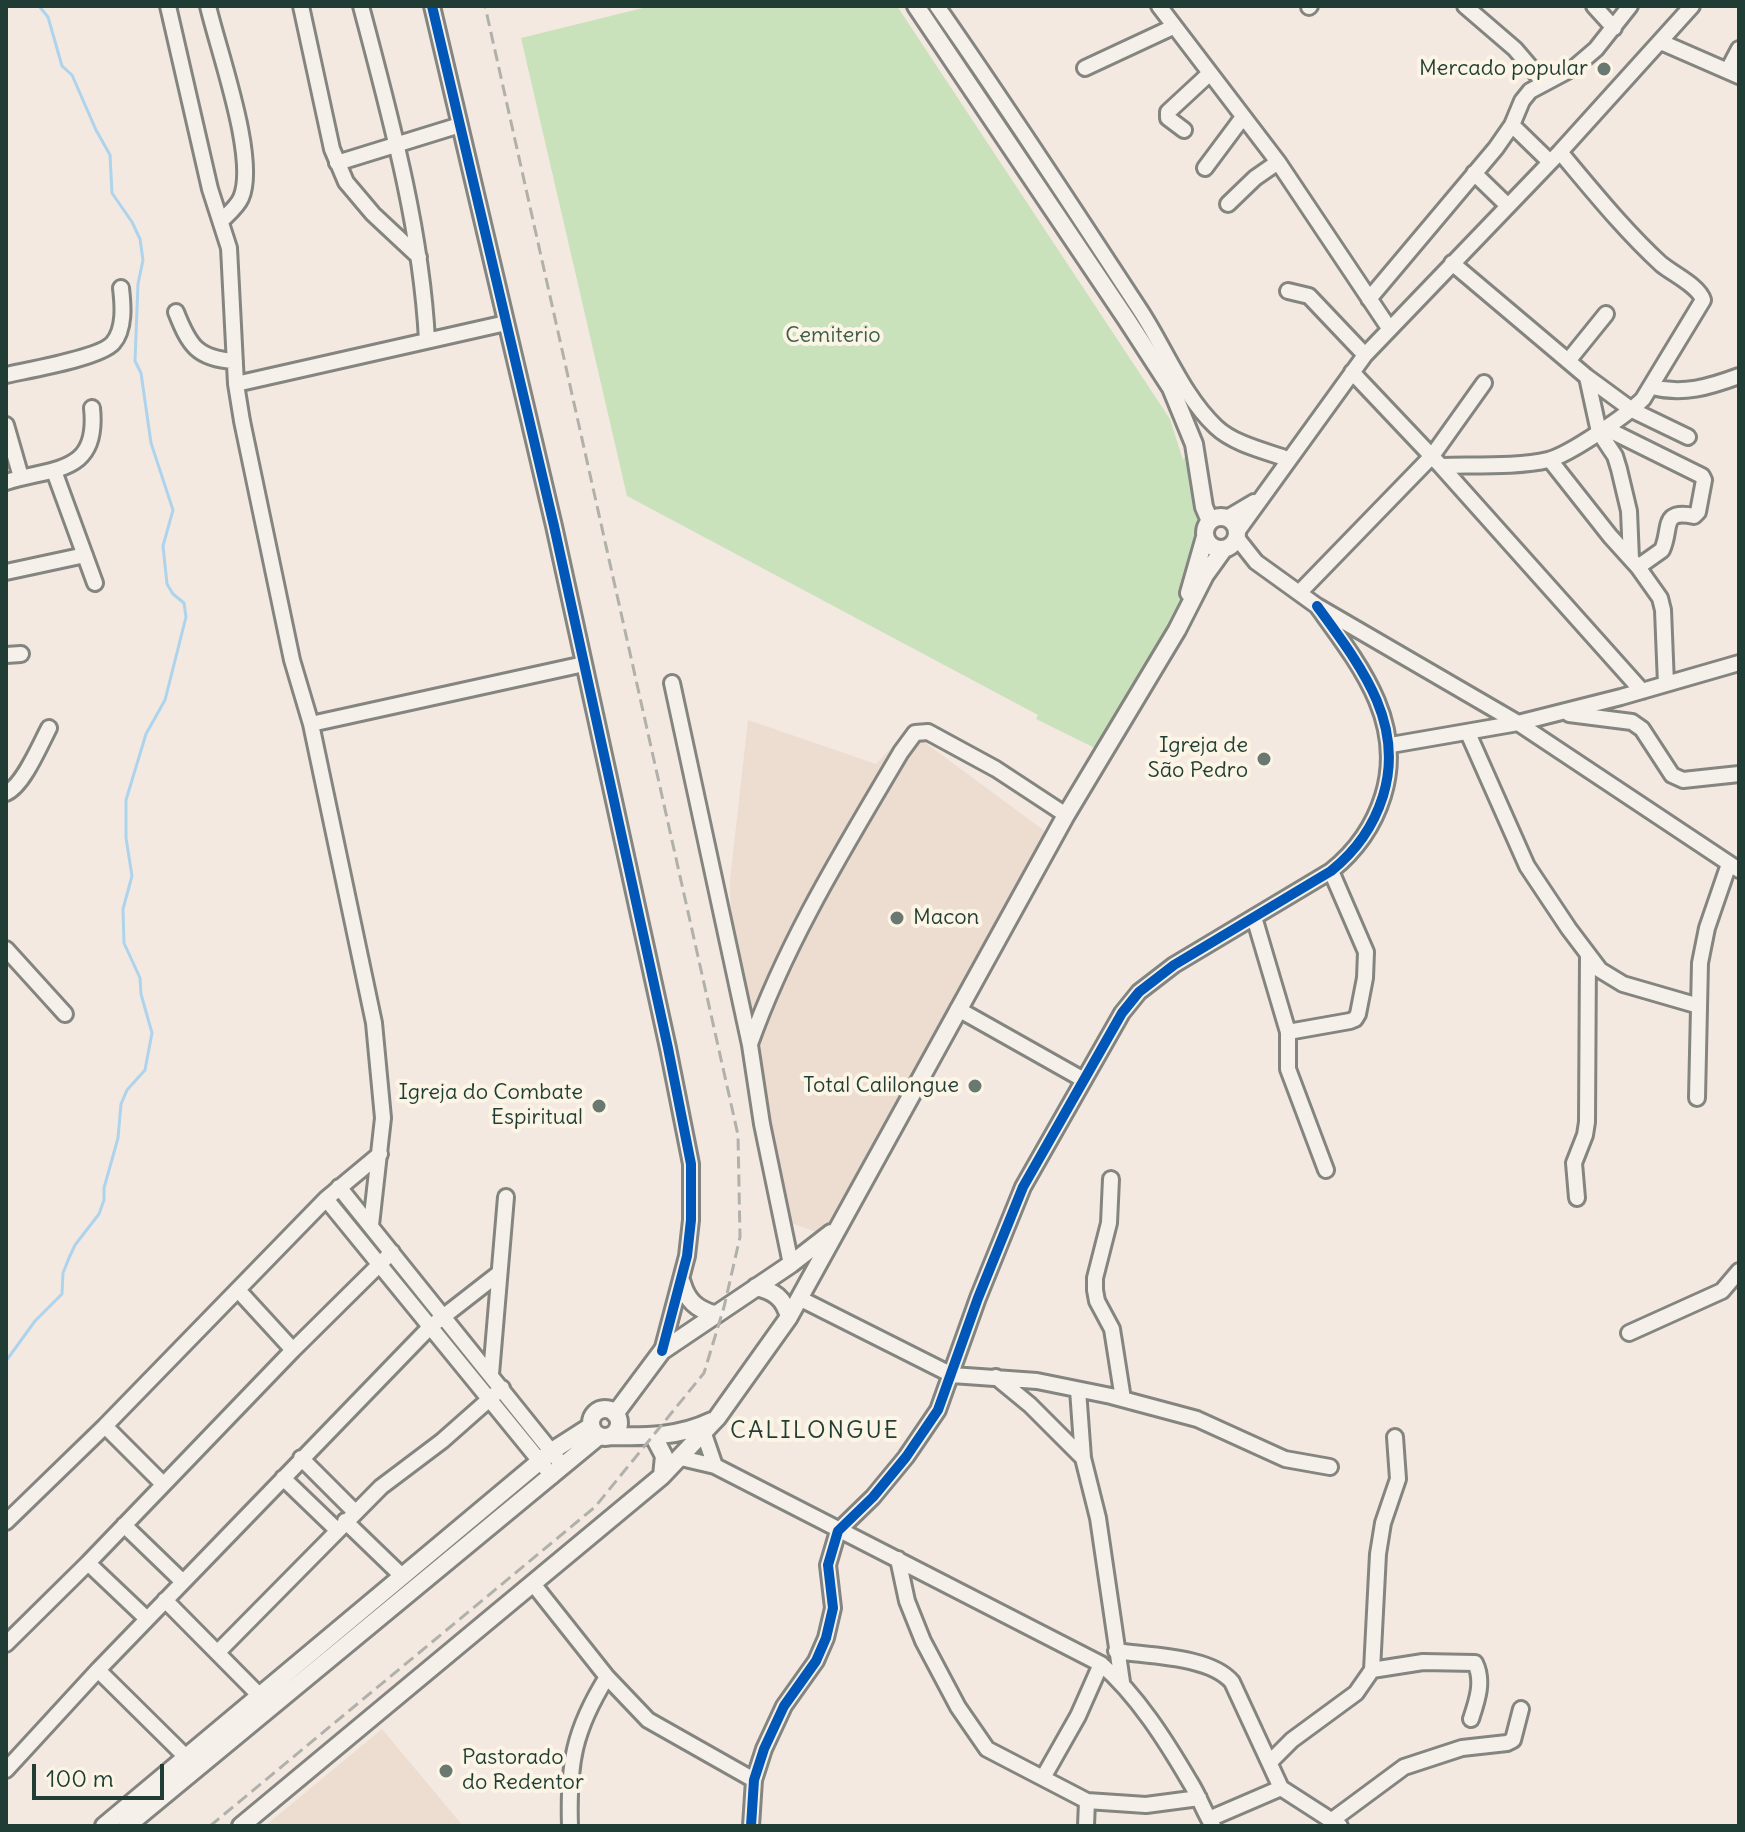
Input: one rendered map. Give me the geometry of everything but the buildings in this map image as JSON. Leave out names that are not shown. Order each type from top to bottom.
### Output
[{"type":"main road","points":[[916,6],[1171,388],[1184,416],[1197,461],[1204,507],[1216,523],[1211,547],[1223,550]]},
{"type":"main road","points":[[241,1826],[662,1476],[717,1418],[789,1317],[1066,815],[1205,575],[1223,550],[1234,544],[1237,535],[1234,524],[1216,523]]},
{"type":"main road","points":[[1181,621],[1216,523]]},
{"type":"main road","points":[[615,1414],[662,1351],[836,1230]]},
{"type":"main road","points":[[682,1283],[694,1305],[714,1314]]},
{"type":"main road","points":[[756,1287],[784,1301],[789,1317]]},
{"type":"main road","points":[[127,1826],[477,1524],[546,1456],[618,1426],[615,1414],[608,1410],[599,1411],[593,1417],[600,1432]]},
{"type":"main road","points":[[104,1826],[259,1695],[341,1640],[402,1576],[558,1471],[600,1432],[654,1437],[687,1431],[717,1418]]},
{"type":"main road","points":[[654,1437],[664,1456],[662,1476]]},
{"type":"street","points":[[168,6],[210,189],[229,248],[236,384],[292,660],[311,724],[374,1023],[382,1092],[380,1154],[371,1225]]},
{"type":"street","points":[[208,6],[246,157],[241,200],[221,221]]},
{"type":"street","points":[[301,6],[337,163],[346,182],[373,214],[419,257]]},
{"type":"street","points":[[361,6],[419,257],[427,340]]},
{"type":"street","points":[[432,6],[482,210],[584,664],[691,1164],[691,1220],[682,1283],[662,1351]]},
{"type":"street","points":[[937,6],[1023,129],[1217,429],[1236,440],[1288,459]]},
{"type":"street","points":[[1159,6],[1278,162],[1389,328]]},
{"type":"street","points":[[1465,6],[1515,49],[1544,83]]},
{"type":"street","points":[[1487,6],[1489,27]]},
{"type":"street","points":[[1594,6],[1614,28]]},
{"type":"street","points":[[1369,299],[1512,125],[1530,91],[1575,67],[1596,49],[1630,6]]},
{"type":"street","points":[[1256,562],[1237,535],[1288,459],[1365,355],[1555,157],[1692,6]]},
{"type":"street","points":[[1085,68],[1173,27]]},
{"type":"street","points":[[1661,42],[1734,73],[1739,49]]},
{"type":"street","points":[[1184,130],[1168,118],[1168,112],[1209,74]]},
{"type":"street","points":[[1205,168],[1243,117]]},
{"type":"street","points":[[337,163],[460,125]]},
{"type":"street","points":[[1437,461],[1550,460],[1602,430],[1632,410],[1652,387],[1702,304],[1703,296],[1656,259],[1555,157],[1512,125]]},
{"type":"street","points":[[1228,204],[1255,178],[1278,162]]},
{"type":"street","points":[[1474,173],[1507,205]]},
{"type":"street","points":[[1452,263],[1587,377],[1632,410],[1688,437]]},
{"type":"street","points":[[6,375],[72,359],[111,345],[118,336],[121,323],[121,288]]},
{"type":"street","points":[[1288,291],[1309,296],[1365,355]]},
{"type":"street","points":[[176,312],[187,341],[202,354],[235,361]]},
{"type":"street","points":[[1568,361],[1606,314]]},
{"type":"street","points":[[236,384],[506,323]]},
{"type":"street","points":[[1352,372],[1437,461],[1642,691]]},
{"type":"street","points":[[1652,387],[1671,392],[1696,390],[1739,376]]},
{"type":"street","points":[[1587,377],[1602,430],[1619,469],[1629,511],[1635,563]]},
{"type":"street","points":[[1299,593],[1437,461],[1484,383]]},
{"type":"street","points":[[6,482],[74,463],[88,450],[94,425],[92,408]]},
{"type":"street","points":[[6,425],[21,477]]},
{"type":"street","points":[[1602,430],[1702,476],[1704,480],[1698,512],[1694,516],[1673,515],[1662,550],[1635,563]]},
{"type":"street","points":[[1550,460],[1660,598],[1666,684]]},
{"type":"street","points":[[54,471],[95,583]]},
{"type":"street","points":[[1216,523],[1246,509],[1261,497]]},
{"type":"street","points":[[1223,550],[1256,562],[1317,606],[1518,723],[1734,867],[1707,928],[1700,963],[1697,1098]]},
{"type":"street","points":[[6,572],[85,555]]},
{"type":"street","points":[[751,1826],[754,1780],[764,1749],[784,1706],[816,1661],[826,1638],[833,1608],[828,1565],[838,1531],[873,1497],[906,1457],[938,1410],[978,1298],[1023,1187],[1122,1013],[1139,992],[1174,965],[1331,871],[1349,856],[1365,836],[1379,808],[1389,777],[1391,745],[1381,712],[1367,679],[1317,606]]},
{"type":"street","points":[[1391,745],[1518,723],[1739,663]]},
{"type":"street","points":[[311,724],[584,664]]},
{"type":"street","points":[[672,683],[750,1045],[762,1124],[791,1264]]},
{"type":"street","points":[[1561,712],[1632,722],[1642,729],[1672,775],[1683,780],[1739,774]]},
{"type":"street","points":[[6,793],[12,791],[27,769],[49,728]]},
{"type":"street","points":[[750,1045],[770,989],[805,917],[915,733],[928,732],[1066,815]]},
{"type":"street","points":[[1468,733],[1527,866],[1600,970],[1623,984],[1699,1006]]},
{"type":"street","points":[[1288,1032],[1350,1021],[1358,1014],[1366,952],[1331,871]]},
{"type":"street","points":[[1254,917],[1288,1032],[1288,1069],[1326,1170]]},
{"type":"street","points":[[6,949],[65,1014]]},
{"type":"street","points":[[1577,1198],[1574,1163],[1587,1122],[1588,954]]},
{"type":"street","points":[[958,1009],[1084,1080]]},
{"type":"street","points":[[6,1522],[105,1426],[326,1199],[380,1154]]},
{"type":"street","points":[[1111,1179],[1109,1223],[1095,1278],[1095,1290],[1097,1301],[1112,1329],[1123,1399]]},
{"type":"street","points":[[339,1187],[502,1388],[558,1471]]},
{"type":"street","points":[[491,1374],[506,1197]]},
{"type":"street","points":[[326,1199],[489,1399],[546,1456]]},
{"type":"street","points":[[6,1644],[392,1252]]},
{"type":"street","points":[[1629,1333],[1722,1291],[1739,1271]]},
{"type":"street","points":[[6,1770],[98,1670],[430,1327],[498,1274]]},
{"type":"street","points":[[238,1290],[293,1350]]},
{"type":"street","points":[[799,1298],[952,1375],[995,1377],[1123,1399],[1197,1419],[1285,1459],[1330,1467]]},
{"type":"street","points":[[995,1377],[1030,1405],[1083,1458]]},
{"type":"street","points":[[218,1652],[381,1487],[442,1441],[502,1388]]},
{"type":"street","points":[[1078,1390],[1083,1458],[1098,1518],[1122,1682]]},
{"type":"street","points":[[105,1426],[163,1484]]},
{"type":"street","points":[[704,1434],[715,1466]]},
{"type":"street","points":[[1270,1762],[1292,1740],[1356,1693],[1372,1670],[1378,1554],[1383,1523],[1398,1479],[1395,1437]]},
{"type":"street","points":[[301,1458],[346,1521],[402,1576]]},
{"type":"street","points":[[681,1458],[715,1466],[1096,1660],[1122,1682],[1199,1798],[1211,1823],[1281,1788]]},
{"type":"street","points":[[283,1478],[346,1521]]},
{"type":"street","points":[[124,1525],[183,1582]]},
{"type":"street","points":[[898,1559],[907,1601],[923,1641],[987,1749],[1044,1776],[1076,1798],[1087,1801],[1146,1805],[1199,1798]]},
{"type":"street","points":[[88,1563],[147,1619]]},
{"type":"street","points":[[534,1585],[607,1677],[648,1720],[754,1780]]},
{"type":"street","points":[[165,1600],[259,1695]]},
{"type":"street","points":[[1044,1776],[1078,1716],[1096,1660],[1115,1646],[1219,1669],[1232,1682],[1281,1788],[1335,1823],[1404,1767],[1462,1748],[1513,1740],[1521,1709]]},
{"type":"street","points":[[1372,1670],[1423,1662],[1475,1663],[1479,1671],[1479,1691],[1471,1719]]},
{"type":"street","points":[[98,1670],[185,1756]]},
{"type":"street","points":[[570,1826],[573,1755],[580,1726],[607,1677]]},
{"type":"street","points":[[1086,1826],[1087,1801]]},
{"type":"shaded area","points":[[748,720],[876,764],[908,730],[1046,832],[822,1234],[788,1222],[731,935],[730,880]]},
{"type":"shaded area","points":[[382,1729],[463,1826],[265,1826]]},
{"type":"green space","name":"Cemiterio","points":[[651,6],[897,6],[1170,419],[1183,460],[1194,444],[1206,526],[1190,590],[1103,752],[1036,719],[1038,715],[627,496],[521,38]]},
{"type":"waterway","points":[[6,1361],[35,1321],[62,1294],[63,1273],[69,1258],[99,1214],[104,1200],[104,1188],[118,1138],[121,1104],[127,1090],[145,1070],[152,1033],[141,994],[140,978],[124,943],[123,909],[132,876],[126,838],[126,800],[146,734],[165,700],[186,617],[184,603],[167,584],[163,546],[173,510],[151,443],[141,373],[135,361],[138,284],[143,260],[140,239],[112,193],[110,155],[72,75],[62,66],[48,17],[39,6]]},
{"type":"railway","points":[[210,1826],[595,1507],[704,1373],[724,1307],[740,1237],[738,1135],[485,6]]},
{"type":"cycle path","points":[[432,6],[554,526],[691,1164],[691,1220],[687,1256],[662,1351]]},
{"type":"cycle path","points":[[751,1826],[754,1780],[764,1749],[784,1706],[816,1661],[826,1638],[833,1608],[828,1565],[838,1531],[873,1497],[906,1457],[938,1410],[978,1298],[1023,1187],[1122,1013],[1139,992],[1174,965],[1331,871],[1356,847],[1369,829],[1383,796],[1388,769],[1388,743],[1383,719],[1362,672],[1317,606]]},
{"type":"place","name":"Mercado popular","points":[[1604,69]]},
{"type":"place","name":"Igreja de São Pedro","points":[[1264,759]]},
{"type":"place","name":"Macon","points":[[897,918]]},
{"type":"place","name":"Total Calilongue","points":[[975,1086]]},
{"type":"place","name":"Igreja do Combate Espiritual","points":[[599,1106]]},
{"type":"place","name":"Pastorado do Redentor","points":[[446,1771]]},
{"type":"district","name":"CALILONGUE","points":[[815,1431]]}]
